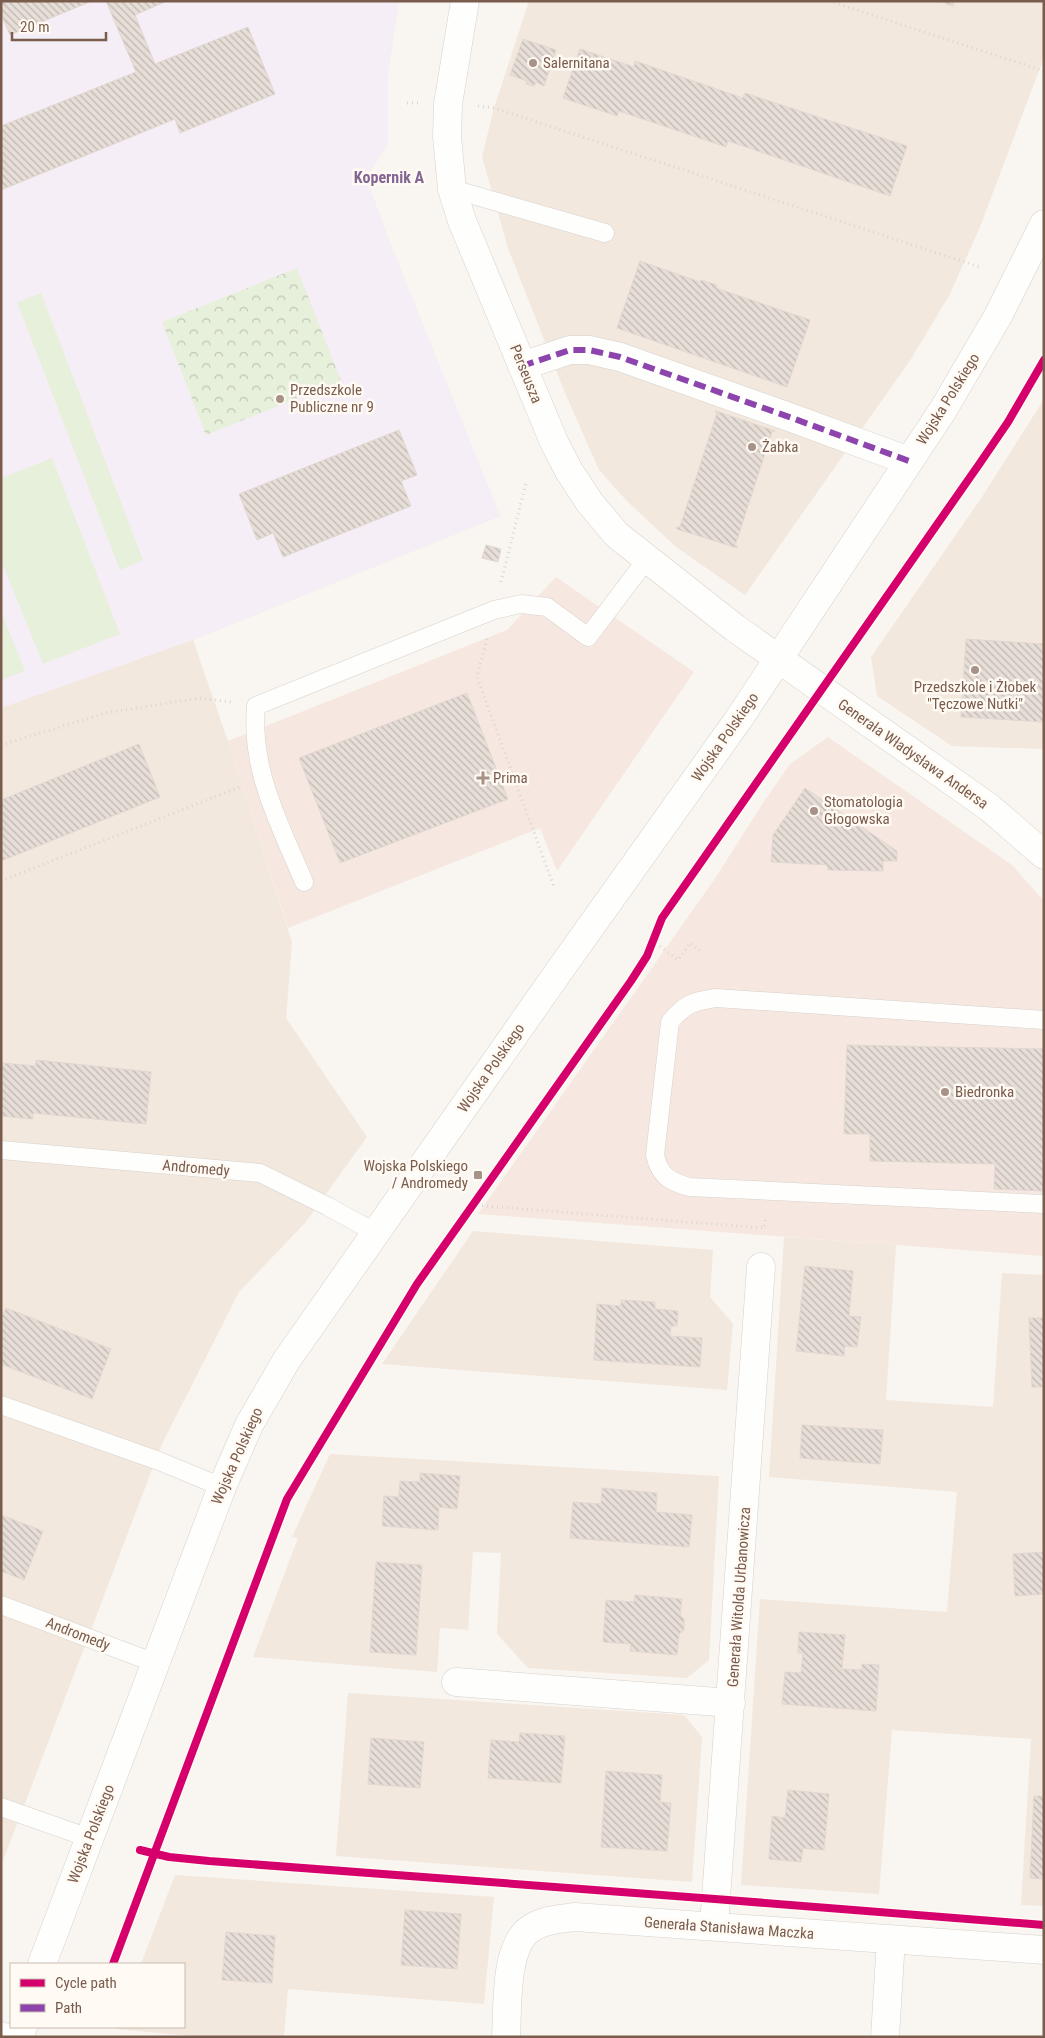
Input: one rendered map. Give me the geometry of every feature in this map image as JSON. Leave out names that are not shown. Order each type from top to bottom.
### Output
[{"type":"street","name":"Perseusza","points":[[465,1],[448,104],[447,136],[452,189],[462,221],[554,442],[569,472],[590,503],[617,535],[737,630],[779,659]]},
{"type":"street","name":"Wojska Polskiego","points":[[42,1963],[222,1487],[248,1424],[286,1361],[562,966],[738,720],[779,659],[943,410],[994,322],[1044,224]]},
{"type":"street","points":[[522,366],[570,350],[589,350],[620,357],[909,461]]},
{"type":"street","name":"Generała Władysława Andersa","points":[[779,659],[990,808],[1044,855]]},
{"type":"street","name":"Generała Witolda Urbanowicza","points":[[714,1926],[761,1267]]},
{"type":"street","points":[[456,1682],[731,1703]]},
{"type":"street","name":"Generała Stanisława Maczka","points":[[506,2037],[513,1955],[518,1941],[530,1929],[548,1921],[575,1917],[1044,1950]]},
{"type":"street","points":[[885,2037],[891,1939]]},
{"type":"lane","points":[[452,189],[605,233]]},
{"type":"lane","points":[[304,882],[262,778],[255,741],[256,706],[494,610],[521,604],[547,607],[588,637],[647,559]]},
{"type":"lane","points":[[1044,1020],[716,998],[697,1001],[681,1008],[670,1022],[655,1155],[658,1169],[668,1179],[689,1187],[1044,1204]]},
{"type":"lane","name":"Andromedy","points":[[1,1150],[260,1173],[376,1233]]},
{"type":"lane","points":[[1,1405],[159,1461],[222,1487]]},
{"type":"lane","name":"Andromedy","points":[[1,1605],[155,1664]]},
{"type":"lane","points":[[1,1808],[89,1838]]},
{"type":"path","points":[[828,1],[1044,71]]},
{"type":"path","points":[[407,103],[494,108],[980,266]]},
{"type":"path","points":[[526,483],[477,677],[554,887]]},
{"type":"path","points":[[1,745],[106,713],[159,704],[200,698],[256,706]]},
{"type":"path","points":[[1,881],[262,778]]},
{"type":"path","points":[[652,941],[678,960],[690,943],[702,952]]},
{"type":"path","points":[[470,1208],[764,1228],[769,1191]]},
{"type":"path","points":[[470,1208],[478,1197]]},
{"type":"shaded area","points":[[1,1],[399,1],[388,73],[388,144],[366,178],[392,248],[500,516],[193,640],[228,741],[292,942],[286,1018],[367,1137],[305,1223],[239,1292],[161,1446],[1,1866]]},
{"type":"shaded area","points":[[1,1],[399,1],[388,73],[388,144],[366,178],[392,248],[500,516],[193,640],[1,708]]},
{"type":"shaded area","points":[[529,1],[1044,1],[1044,57],[980,227],[950,294],[911,359],[745,595],[676,547],[626,500],[599,470],[565,393],[508,248],[482,157],[494,108]]},
{"type":"shaded area","points":[[1044,399],[1044,749],[952,746],[877,696],[871,657],[982,497]]},
{"type":"shaded area","points":[[556,577],[694,672],[557,871],[540,828],[288,928],[228,741],[507,630]]},
{"type":"shaded area","points":[[828,737],[1012,865],[1044,901],[1044,1256],[478,1214],[714,880],[790,764]]},
{"type":"shaded area","points":[[473,1231],[713,1250],[710,1297],[733,1324],[727,1390],[382,1364]]},
{"type":"shaded area","points":[[784,1237],[896,1245],[886,1400],[993,1407],[1002,1273],[1044,1275],[1044,1906],[1021,1905],[1031,1739],[892,1730],[879,1894],[741,1885],[760,1599],[947,1612],[957,1492],[769,1477]]},
{"type":"shaded area","points":[[330,1454],[719,1476],[709,1660],[687,1678],[528,1668],[497,1634],[501,1553],[473,1552],[468,1630],[440,1628],[437,1672],[253,1657],[298,1538],[292,1537]]},
{"type":"shaded area","points":[[348,1693],[684,1715],[702,1737],[692,1882],[336,1856]]},
{"type":"shaded area","points":[[175,1875],[494,1897],[484,2004],[288,1989],[284,2037],[202,2037],[116,2029],[185,2028],[185,1963],[141,1963]]},
{"type":"green space","points":[[297,268],[341,381],[206,435],[162,322]]},
{"type":"green space","points":[[41,293],[143,560],[120,570],[17,302]]},
{"type":"green space","points":[[52,458],[120,634],[43,664],[1,560],[1,478]]},
{"type":"green space","points":[[1,611],[25,671],[1,680]]},
{"type":"building","points":[[1,1],[92,1],[10,35],[1,14]]},
{"type":"building","points":[[106,1],[167,1],[135,15],[155,64],[248,27],[275,94],[180,133],[175,119],[1,190],[1,126],[136,72]]},
{"type":"building","points":[[939,1],[954,1],[953,6]]},
{"type":"building","name":"Salernitana","points":[[523,39],[556,50],[544,86],[536,82],[534,86],[526,84],[527,81],[510,75]]},
{"type":"building","points":[[580,49],[634,67],[635,61],[743,98],[745,93],[907,146],[890,196],[728,141],[726,147],[619,111],[617,116],[563,98]]},
{"type":"building","points":[[640,261],[700,282],[701,280],[717,285],[716,288],[810,320],[787,387],[617,328]]},
{"type":"building","points":[[716,411],[775,431],[772,432],[735,546],[737,548],[677,529],[677,527],[680,527],[717,413]]},
{"type":"building","points":[[399,430],[417,475],[401,481],[411,506],[283,557],[273,533],[257,540],[239,494]]},
{"type":"building","points":[[486,545],[501,549],[498,562],[482,558]]},
{"type":"building","points":[[966,639],[1044,644],[1044,722],[961,717]]},
{"type":"building","points":[[467,693],[508,799],[340,863],[299,758]]},
{"type":"building","points":[[139,744],[160,797],[1,861],[1,800]]},
{"type":"building","name":"Stomatologia Głogowska","points":[[805,788],[897,851],[897,861],[883,861],[883,871],[828,870],[827,865],[771,862],[773,835]]},
{"type":"building","name":"Biedronka","points":[[847,1045],[1044,1049],[1044,1191],[994,1189],[995,1164],[870,1161],[870,1134],[844,1134]]},
{"type":"building","points":[[36,1060],[151,1072],[146,1124],[33,1113],[33,1119],[1,1116],[1,1063],[36,1066]]},
{"type":"building","points":[[805,1266],[853,1271],[849,1316],[861,1317],[857,1347],[845,1346],[844,1356],[796,1351]]},
{"type":"building","points":[[621,1300],[655,1302],[655,1309],[678,1311],[677,1326],[671,1326],[670,1336],[702,1338],[700,1367],[594,1360],[597,1304],[621,1306]]},
{"type":"building","points":[[6,1308],[111,1349],[92,1399],[1,1364],[1,1314],[3,1315]]},
{"type":"building","points":[[1029,1318],[1044,1318],[1044,1387],[1032,1387]]},
{"type":"building","points":[[802,1425],[883,1430],[880,1464],[800,1458]]},
{"type":"building","points":[[420,1473],[460,1476],[457,1509],[439,1507],[438,1530],[382,1526],[384,1496],[399,1497],[400,1481],[420,1482]]},
{"type":"building","points":[[602,1488],[657,1493],[656,1512],[692,1515],[689,1547],[570,1538],[573,1502],[601,1504]]},
{"type":"building","points":[[1,1515],[43,1531],[24,1580],[1,1571]]},
{"type":"building","points":[[1044,1552],[1044,1594],[1015,1596],[1013,1554]]},
{"type":"building","points":[[376,1562],[422,1565],[416,1655],[370,1652]]},
{"type":"building","points":[[635,1595],[682,1599],[680,1615],[684,1619],[684,1630],[679,1634],[677,1655],[630,1651],[631,1644],[603,1642],[606,1600],[634,1602]]},
{"type":"building","points":[[799,1632],[845,1635],[842,1669],[862,1670],[862,1664],[879,1665],[876,1711],[782,1704],[785,1672],[801,1673],[803,1653],[798,1653]]},
{"type":"building","points":[[520,1733],[565,1736],[561,1783],[488,1778],[491,1740],[519,1742]]},
{"type":"building","points":[[371,1738],[424,1742],[420,1788],[368,1784]]},
{"type":"building","points":[[606,1771],[662,1775],[660,1802],[671,1803],[667,1851],[601,1847]]},
{"type":"building","points":[[788,1790],[829,1794],[824,1850],[803,1848],[801,1862],[769,1859],[772,1816],[785,1818]]},
{"type":"building","points":[[1034,1796],[1044,1796],[1044,1879],[1030,1878]]},
{"type":"building","points":[[405,1910],[461,1914],[457,1969],[401,1965]]},
{"type":"building","points":[[226,1932],[275,1936],[272,1983],[222,1980]]},
{"type":"marked path","points":[[522,366],[570,350],[589,350],[620,357],[909,461]]},
{"type":"cycle path","points":[[113,1963],[287,1499],[417,1284],[631,981],[647,956],[662,918],[980,463],[1008,422],[1044,360]]},
{"type":"cycle path","points":[[140,1850],[169,1857],[209,1861],[1044,1925]]},
{"type":"place","name":"Salernitana","points":[[533,63]]},
{"type":"place","name":"Przedszkole Publiczne nr 9","points":[[280,399]]},
{"type":"place","name":"Żabka","points":[[752,447]]},
{"type":"place","name":"Przedszkole i Żłobek \"Tęczowe Nutki\"","points":[[975,670]]},
{"type":"place","name":"Prima","points":[[483,778]]},
{"type":"place","name":"Stomatologia Głogowska","points":[[814,811]]},
{"type":"place","name":"Biedronka","points":[[945,1092]]},
{"type":"place","name":"Wojska Polskiego / Andromedy","points":[[478,1175]]},
{"type":"district","name":"Kopernik A","points":[[389,177]]}]
